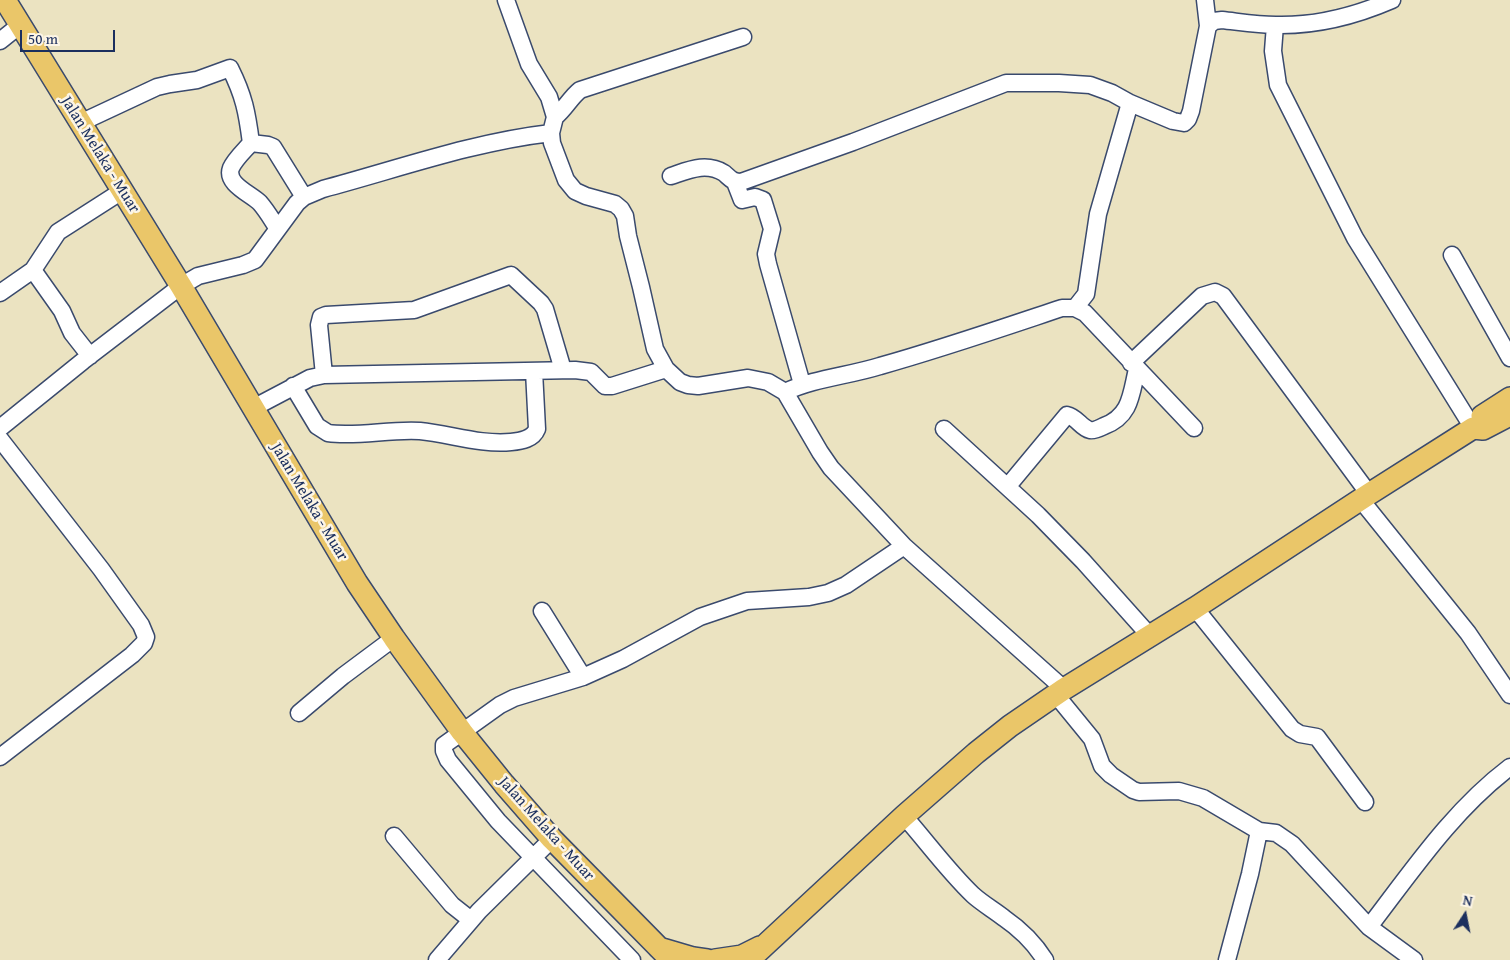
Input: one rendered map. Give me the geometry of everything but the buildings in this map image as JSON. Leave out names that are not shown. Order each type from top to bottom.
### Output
[{"type":"main road","name":"Jalan Melaka - Muar","points":[[5,0],[181,286],[357,584],[394,638],[462,732],[504,784],[552,839],[665,954]]},
{"type":"main road","points":[[1473,428],[1477,419],[1510,398]]},
{"type":"main road","points":[[716,960],[754,955],[904,816],[1010,726],[1060,692],[1195,608],[1473,428],[1483,428],[1510,415]]},
{"type":"main road","points":[[665,954],[707,960]]},
{"type":"street","points":[[506,0],[526,56],[549,97],[555,117],[551,133],[560,168],[566,180],[576,191],[586,196],[616,204],[621,209],[655,349],[666,369],[680,382],[688,386],[748,378],[768,382],[784,392],[831,468],[904,546],[1060,692],[1092,739],[1102,766],[1111,775],[1139,792],[1179,792],[1203,798],[1259,831],[1276,834],[1292,844],[1369,927],[1414,960]]},
{"type":"street","points":[[670,176],[700,167],[715,169],[735,182],[756,178],[1006,83],[1090,85],[1173,121],[1185,123],[1191,111],[1208,26],[1206,0]]},
{"type":"street","points":[[1208,26],[1214,21],[1222,20],[1275,25],[1314,23],[1364,12],[1392,0]]},
{"type":"street","points":[[0,41],[20,25]]},
{"type":"street","points":[[1275,25],[1273,51],[1278,85],[1355,238],[1473,428]]},
{"type":"street","points":[[555,117],[564,110],[573,96],[580,90],[743,37]]},
{"type":"street","points":[[80,124],[157,87],[197,80],[230,68],[247,112],[251,143],[232,168],[231,176],[240,188],[258,201],[268,212],[278,229]]},
{"type":"street","points":[[1075,308],[1086,294],[1098,214],[1130,103]]},
{"type":"street","points":[[3,420],[181,286],[198,276],[243,265],[255,260],[297,203],[304,197],[323,189],[487,144],[515,137],[551,133]]},
{"type":"street","points":[[251,143],[268,144],[273,147],[304,197]]},
{"type":"street","points":[[735,182],[742,200],[755,197],[763,200],[772,229],[766,254],[768,264],[802,384]]},
{"type":"street","points":[[0,293],[33,270],[58,232],[122,191]]},
{"type":"street","points":[[1452,255],[1510,358]]},
{"type":"street","points":[[33,270],[62,311],[72,333],[90,356]]},
{"type":"street","points":[[324,375],[319,325],[321,317],[326,315],[414,310],[511,275],[545,308],[563,370]]},
{"type":"street","points":[[1008,486],[1067,415],[1072,416],[1087,429],[1092,430],[1115,422],[1122,416],[1128,405],[1134,366],[1202,296],[1215,292],[1223,296],[1365,497],[1468,633],[1510,695]]},
{"type":"street","points":[[784,392],[802,384],[877,367],[1062,308],[1075,308],[1084,313],[1194,428]]},
{"type":"street","points":[[253,408],[310,378],[324,375],[588,370],[605,386],[612,386],[666,369]]},
{"type":"street","points":[[293,386],[317,426],[328,433],[420,431],[485,441],[511,442],[529,438],[535,434],[534,371]]},
{"type":"street","points":[[944,429],[1038,515],[1083,561],[1150,636]]},
{"type":"street","points":[[0,438],[101,569],[141,624],[146,637],[144,643],[132,656],[0,757]]},
{"type":"street","points":[[632,960],[498,821],[448,760],[444,751],[444,745],[500,705],[514,698],[583,677],[623,659],[700,618],[747,601],[809,597],[828,592],[853,580],[904,546]]},
{"type":"street","points":[[1195,608],[1292,730],[1316,738],[1364,802]]},
{"type":"street","points":[[542,611],[583,677]]},
{"type":"street","points":[[299,713],[343,676],[394,638]]},
{"type":"street","points":[[1369,927],[1420,860],[1460,812],[1510,767]]},
{"type":"street","points":[[904,816],[961,883],[1006,919],[1040,952],[1045,960]]},
{"type":"street","points":[[1227,960],[1250,874],[1259,831]]},
{"type":"street","points":[[394,836],[452,905],[471,920]]},
{"type":"street","points":[[437,960],[471,920],[552,839]]}]
